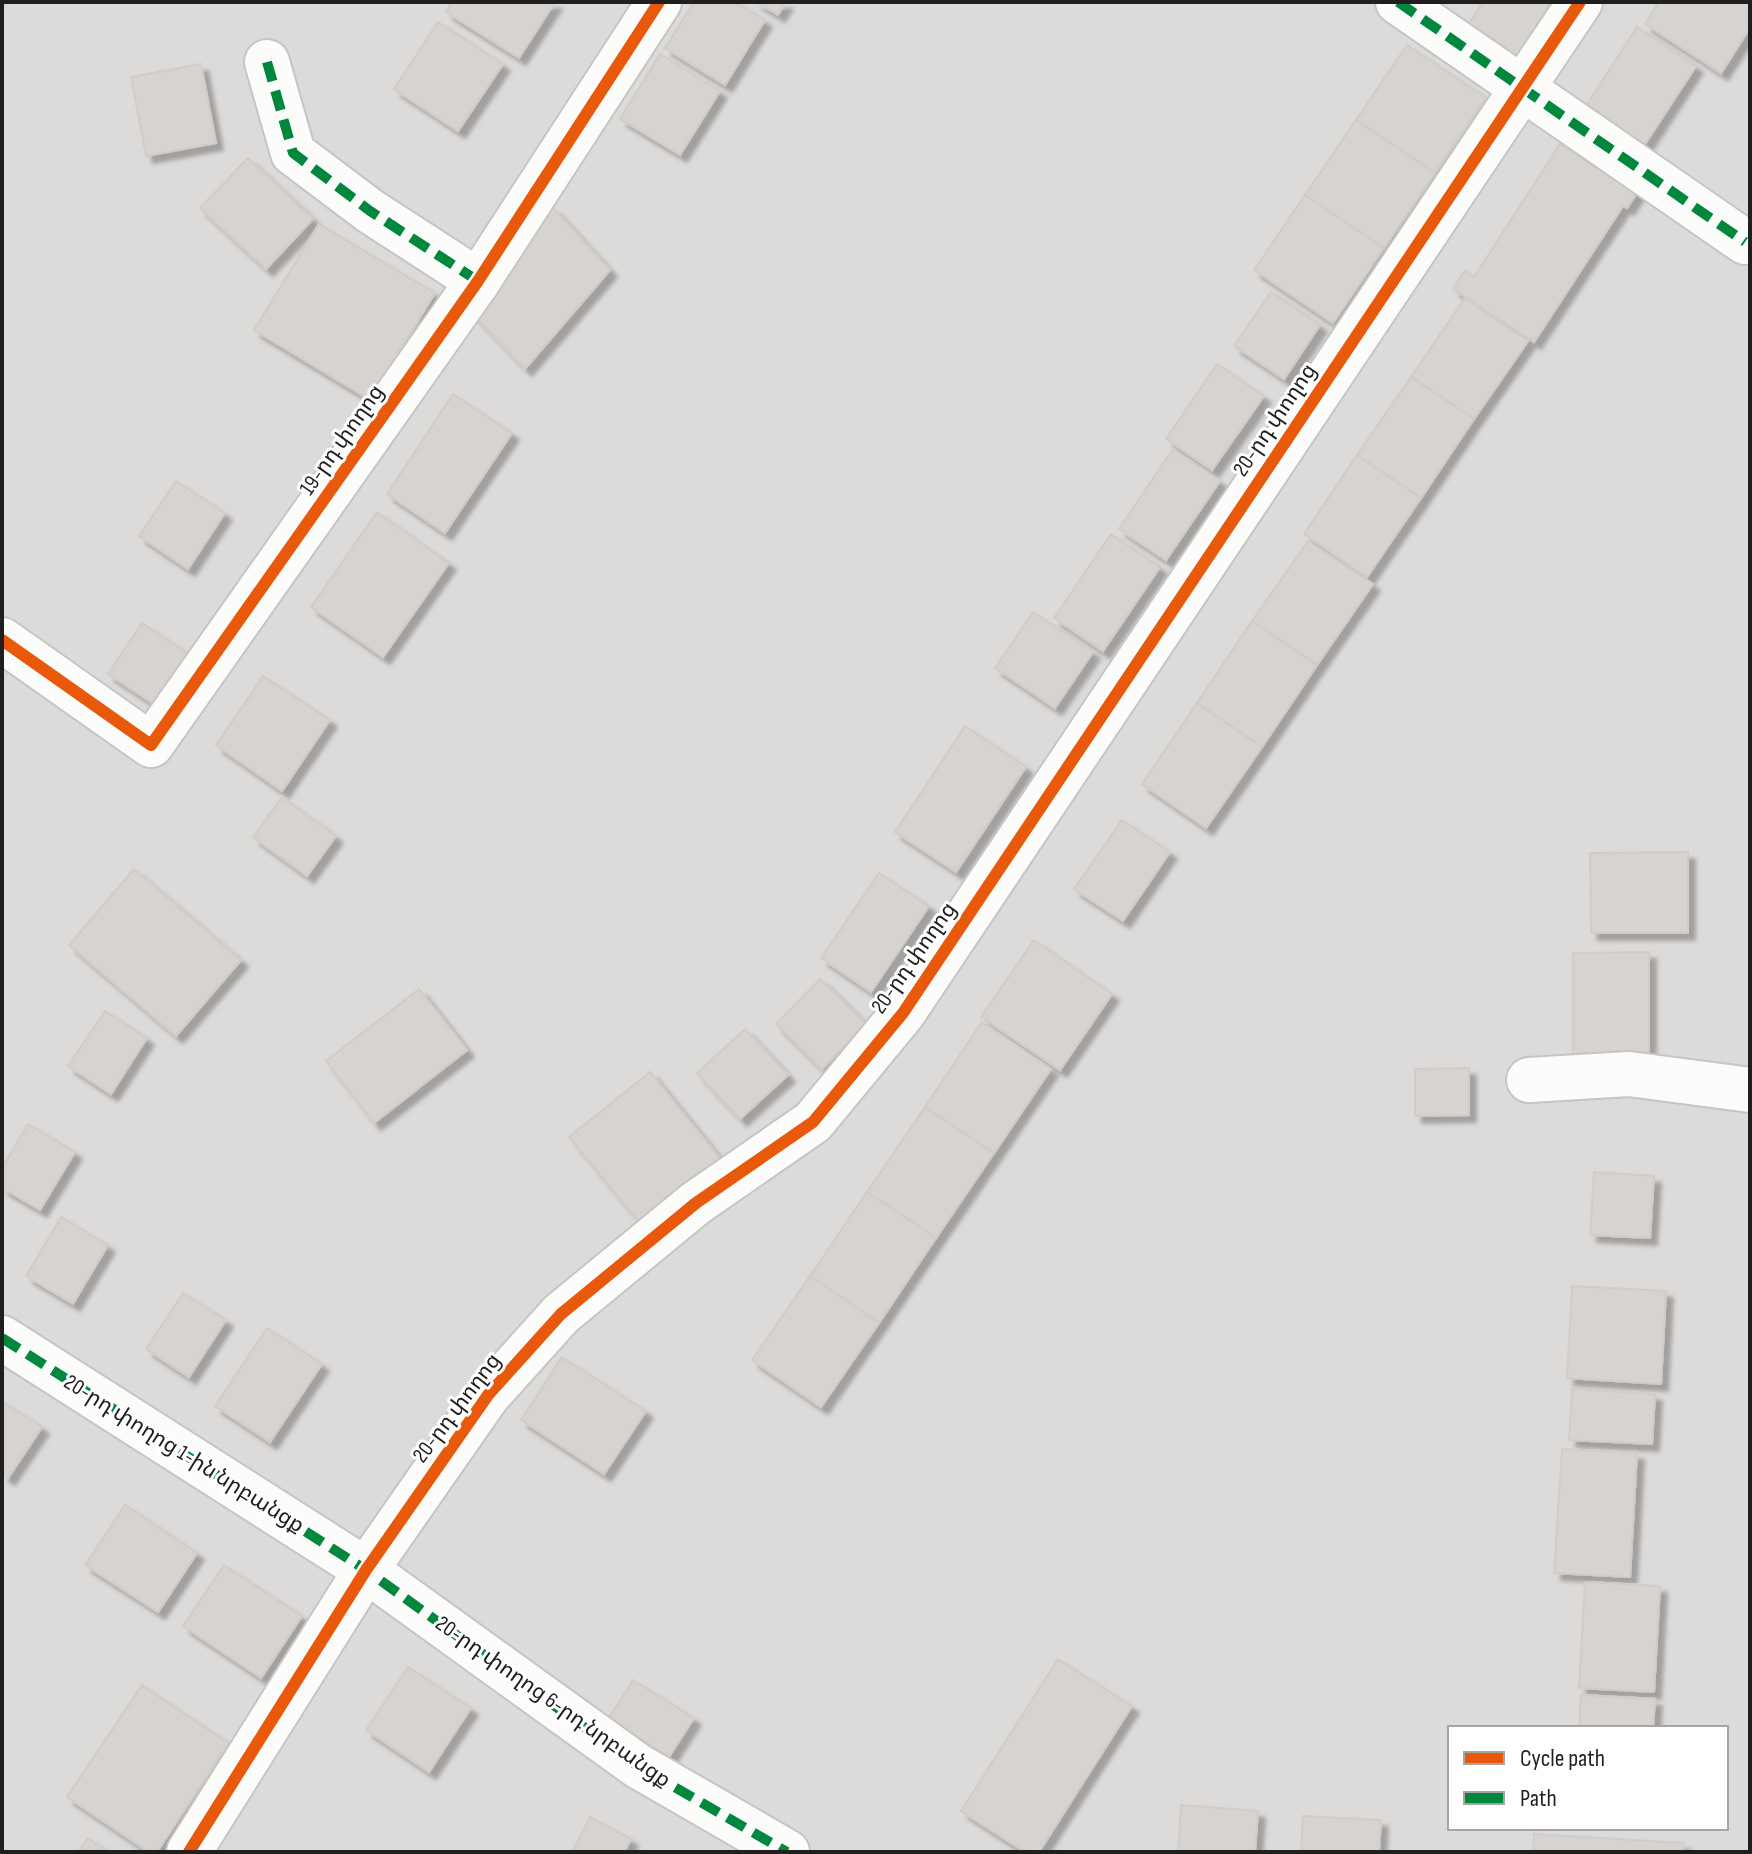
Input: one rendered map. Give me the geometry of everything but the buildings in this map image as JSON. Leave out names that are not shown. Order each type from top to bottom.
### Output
[{"type":"street","name":"19-րդ փողոց","points":[[2,640],[151,745],[478,281],[659,2]]},
{"type":"street","points":[[1398,2],[1745,242]]},
{"type":"street","name":"20-րդ փողոց","points":[[189,1852],[366,1570],[488,1395],[561,1314],[696,1203],[813,1122],[903,1013],[1580,2]]},
{"type":"street","points":[[267,62],[293,153],[370,211],[478,281]]},
{"type":"street","points":[[1529,1080],[1629,1074],[1750,1090]]},
{"type":"street","name":"20-րդ փողոց 1-ին նրբանցք","points":[[2,1338],[366,1570]]},
{"type":"street","name":"20-րդ փողոց 6-րդ նրբանցք","points":[[366,1570],[638,1766],[787,1852]]},
{"type":"shaded area","points":[[2,2],[1750,2],[1750,1852],[2,1852]]},
{"type":"marked path","points":[[1398,2],[1745,242]]},
{"type":"marked path","points":[[267,62],[293,153],[370,211],[478,281]]},
{"type":"marked path","points":[[2,1338],[366,1570],[638,1766],[787,1852]]},
{"type":"cycle path","points":[[2,640],[151,745],[478,281],[659,2]]},
{"type":"cycle path","points":[[189,1852],[366,1570],[488,1395],[561,1314],[696,1203],[813,1122],[903,1013],[1580,2]]}]
